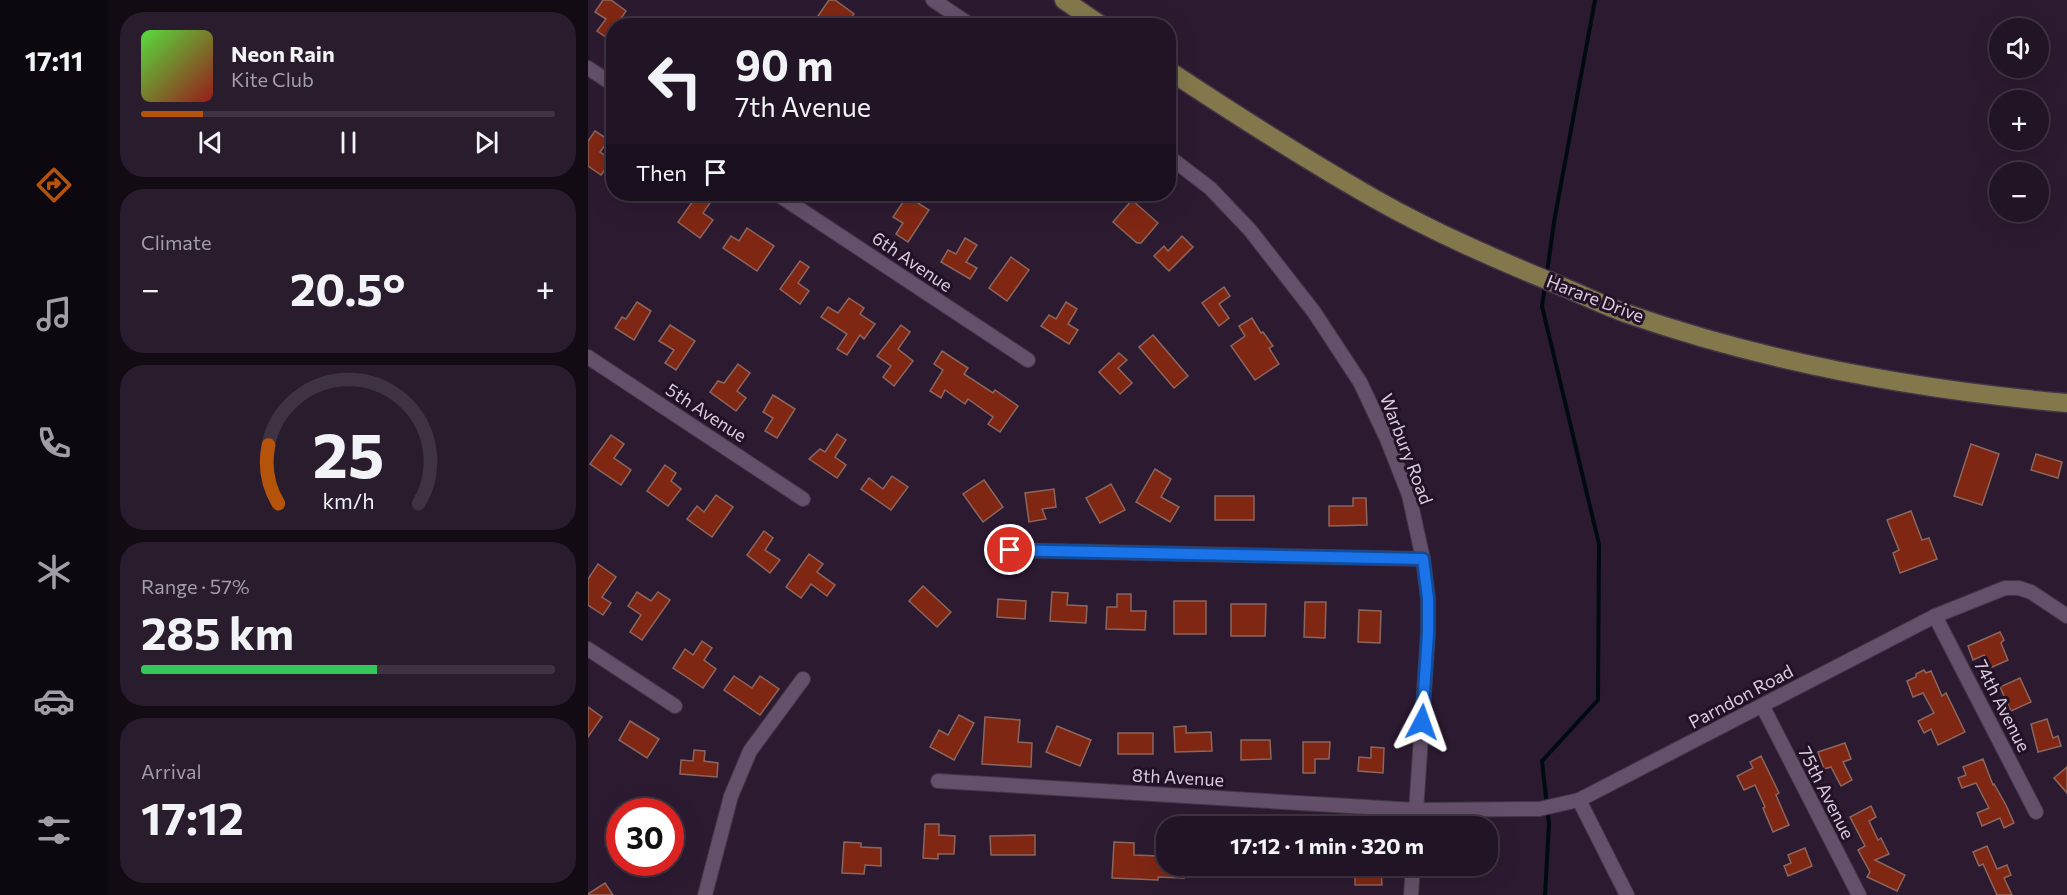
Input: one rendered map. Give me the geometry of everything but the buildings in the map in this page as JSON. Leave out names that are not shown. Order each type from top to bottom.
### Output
[{"type":"main road","points":[[1064,0],[1090,18]]},
{"type":"main road","name":"Harare Drive","points":[[1176,75],[1259,129],[1377,200],[1430,228],[1529,274],[1625,313],[1661,325],[1807,364],[1916,385],[2067,403]]},
{"type":"street","points":[[933,0],[960,18]]},
{"type":"street","points":[[588,68],[606,80]]},
{"type":"street","name":"Warbury Road","points":[[1176,162],[1210,188],[1250,230],[1314,312],[1360,382],[1409,495],[1423,559],[1428,598],[1428,633],[1416,816]]},
{"type":"street","name":"6th Avenue","points":[[788,201],[1028,360]]},
{"type":"street","name":"5th Avenue","points":[[588,357],[803,499]]},
{"type":"street","points":[[1010,550],[1423,559]]},
{"type":"street","name":"Parndon Road","points":[[1416,810],[1539,809],[1579,800],[1935,616],[2005,588],[2019,588],[2031,592],[2067,616]]},
{"type":"street","name":"74th Avenue","points":[[1935,616],[2036,812]]},
{"type":"street","points":[[588,649],[675,706]]},
{"type":"street","points":[[705,895],[731,796],[750,751],[803,680]]},
{"type":"street","name":"75th Avenue","points":[[1763,706],[1859,895]]},
{"type":"street","name":"8th Avenue","points":[[938,781],[1416,810]]},
{"type":"street","points":[[1579,800],[1627,895]]},
{"type":"street","points":[[1411,895],[1412,876]]},
{"type":"waterway","points":[[1547,273],[1554,222],[1595,0]]},
{"type":"waterway","points":[[1545,286],[1542,306],[1599,544],[1598,700],[1542,761],[1549,824],[1545,895]]},
{"type":"route","points":[[1010,550],[1423,559],[1428,598],[1428,633],[1422,722]]}]
